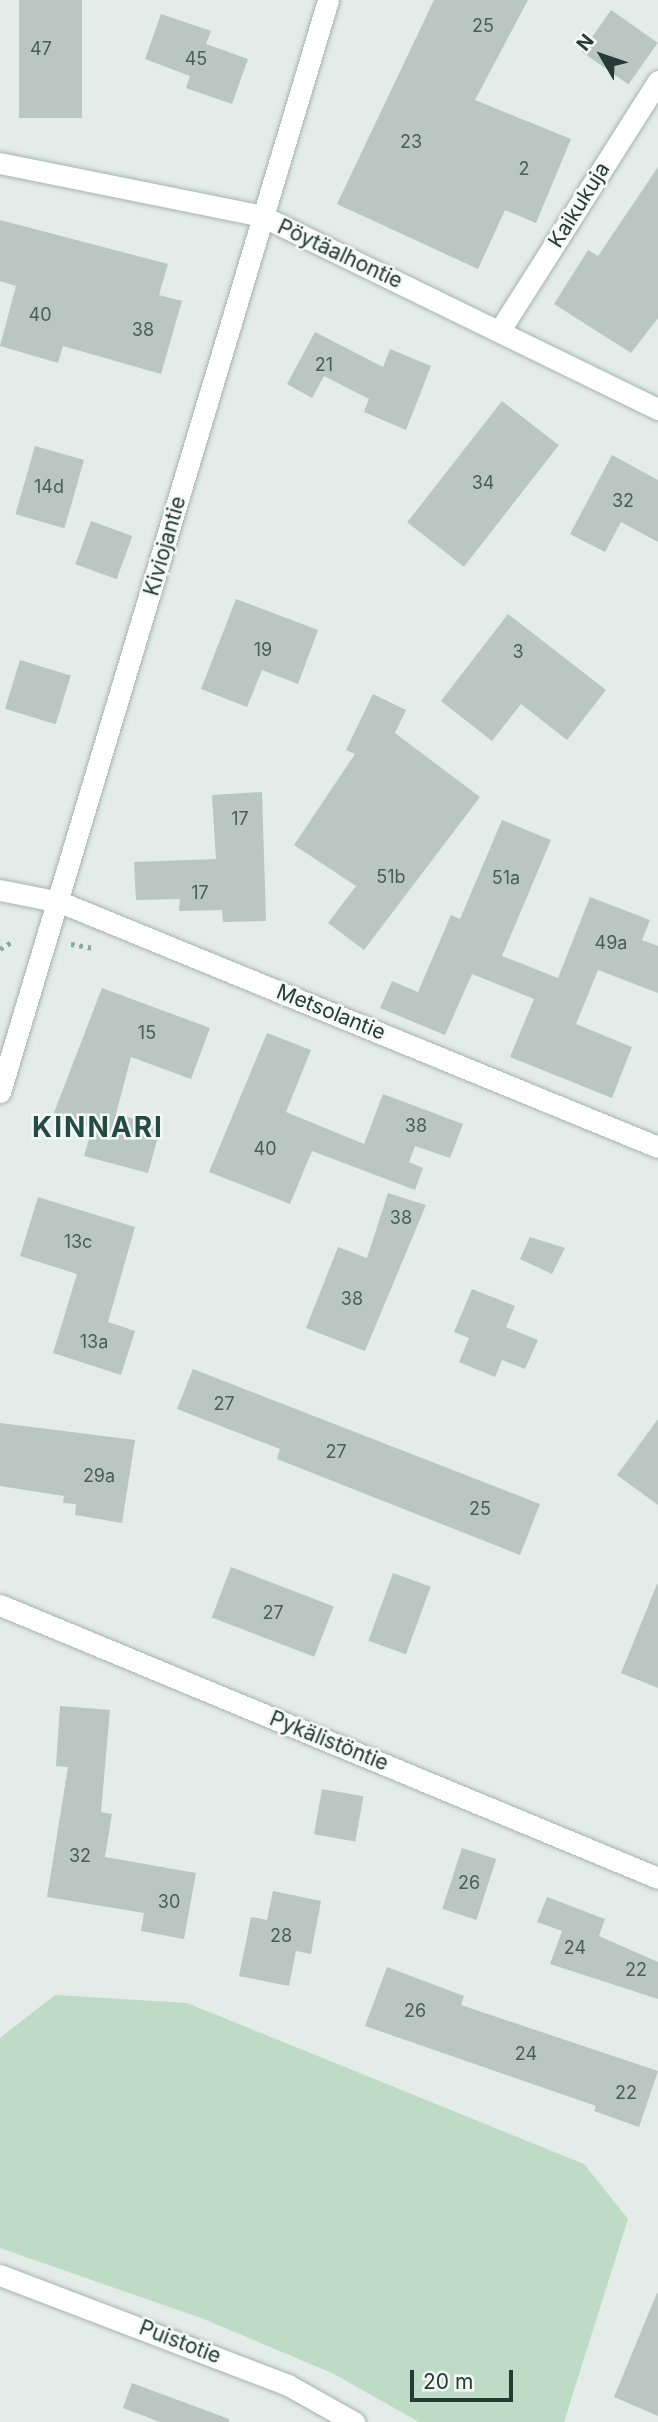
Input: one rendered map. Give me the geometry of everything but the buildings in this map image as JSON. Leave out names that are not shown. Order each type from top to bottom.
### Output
[{"type":"street","name":"Kiviojantie","points":[[0,1091],[60,902],[328,0]]},
{"type":"street","name":"Kaikukuja","points":[[500,330],[658,81]]},
{"type":"street","name":"Pöytäalhontie","points":[[0,163],[262,216],[658,409]]},
{"type":"street","name":"Metsolantie","points":[[0,890],[60,902],[658,1147]]},
{"type":"street","name":"Pykälistöntie","points":[[0,1605],[658,1878]]},
{"type":"street","name":"Puistotie","points":[[0,2275],[265,2376],[354,2422]]},
{"type":"green space","points":[[55,1995],[187,2003],[584,2164],[628,2219],[564,2422],[419,2422],[332,2373],[201,2318],[0,2248],[0,2038]]},
{"type":"district","name":"KINNARI","points":[[98,1127]]}]
